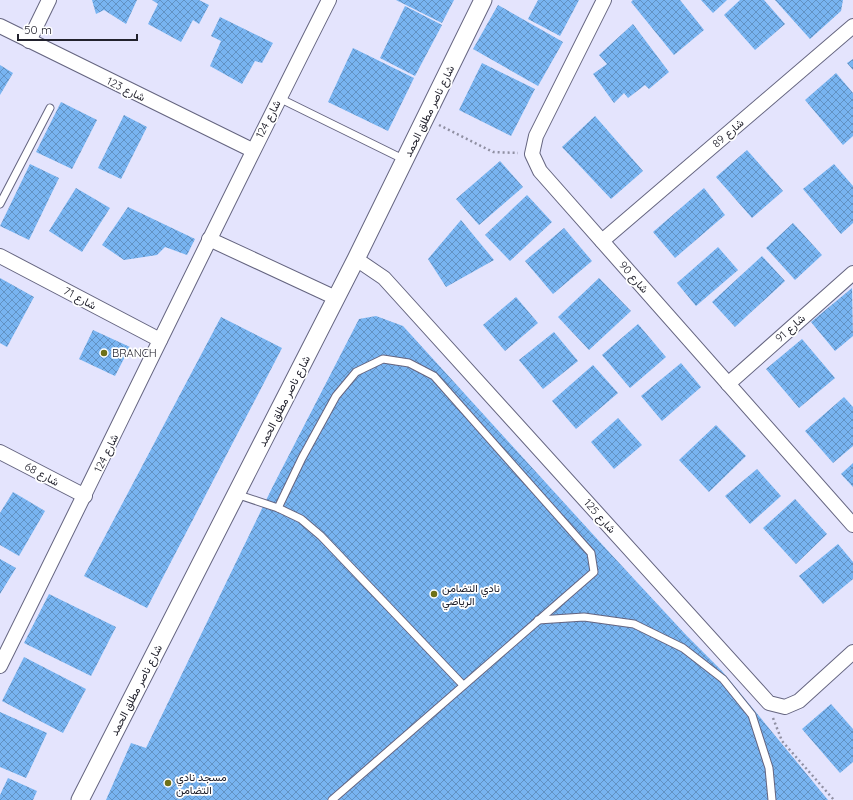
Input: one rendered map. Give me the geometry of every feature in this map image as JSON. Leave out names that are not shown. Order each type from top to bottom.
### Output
[{"type":"street","points":[[29,41],[49,0]]},
{"type":"street","name":"شارع 124","points":[[0,666],[3,651],[85,496],[252,150],[328,0]]},
{"type":"street","name":"شارع ناصر مطلق الحمد","points":[[80,800],[356,259],[483,0]]},
{"type":"street","points":[[532,154],[536,136],[604,0]]},
{"type":"street","name":"شارع 123","points":[[0,26],[252,150]]},
{"type":"street","name":"شارع 89","points":[[602,241],[853,26]]},
{"type":"street","name":"شارع 90","points":[[532,154],[540,171],[853,525]]},
{"type":"street","points":[[209,239],[336,298]]},
{"type":"street","name":"شارع 71","points":[[0,256],[160,340]]},
{"type":"street","name":"شارع 125","points":[[356,259],[384,278],[769,703]]},
{"type":"street","name":"شارع 91","points":[[728,384],[853,273]]},
{"type":"street","name":"شارع 68","points":[[0,452],[85,496]]},
{"type":"street","points":[[769,703],[785,707],[799,701],[853,652]]},
{"type":"lane","points":[[279,98],[405,160]]},
{"type":"lane","points":[[0,204],[50,108]]},
{"type":"lane","points":[[278,508],[302,458],[336,396],[356,372],[383,359],[408,363],[434,376],[592,553],[594,572],[332,800]]},
{"type":"lane","points":[[236,494],[278,508],[301,519],[321,536],[463,685]]},
{"type":"lane","points":[[538,620],[584,617],[634,624],[683,648],[723,679],[752,715],[769,768],[772,800]]},
{"type":"path","points":[[425,119],[493,152],[532,154]]},
{"type":"path","points":[[769,703],[774,726],[782,740],[834,800]]},
{"type":"building","points":[[92,0],[137,0],[126,24],[104,10],[96,14]]},
{"type":"building","points":[[152,0],[199,0],[209,5],[199,24],[193,20],[181,42],[148,24],[158,4]]},
{"type":"building","points":[[396,0],[454,0],[442,23]]},
{"type":"building","points":[[538,0],[579,0],[560,36],[528,19]]},
{"type":"building","points":[[633,0],[680,0],[704,30],[674,55],[631,2]]},
{"type":"building","points":[[701,0],[727,0],[713,13]]},
{"type":"building","points":[[740,0],[764,0],[785,24],[755,50],[724,15]]},
{"type":"building","points":[[775,0],[843,0],[841,11],[810,39]]},
{"type":"building","points":[[498,5],[563,42],[538,86],[473,49]]},
{"type":"building","points":[[405,6],[442,25],[415,76],[380,58]]},
{"type":"building","points":[[220,17],[273,43],[262,63],[255,61],[242,84],[210,66],[221,41],[211,36]]},
{"type":"building","points":[[633,24],[669,72],[649,89],[645,85],[628,98],[624,93],[614,103],[593,74],[607,64],[599,55]]},
{"type":"building","points":[[353,48],[414,78],[388,131],[328,102]]},
{"type":"building","points":[[853,59],[853,70],[847,63]]},
{"type":"building","points":[[482,63],[535,89],[511,136],[459,110]]},
{"type":"building","points":[[0,65],[13,73],[0,95]]},
{"type":"building","points":[[836,73],[853,93],[853,136],[843,145],[805,100]]},
{"type":"building","points":[[61,102],[97,120],[72,169],[36,152]]},
{"type":"building","points":[[124,115],[147,127],[121,179],[98,168]]},
{"type":"building","points":[[595,116],[643,171],[611,199],[562,147]]},
{"type":"building","points":[[747,150],[783,191],[752,218],[716,177]]},
{"type":"building","points":[[500,161],[523,187],[479,225],[456,199]]},
{"type":"building","points":[[30,164],[59,178],[29,240],[0,226]]},
{"type":"building","points":[[834,164],[853,186],[853,223],[841,234],[803,189]]},
{"type":"building","points":[[76,188],[110,208],[82,252],[49,231]]},
{"type":"building","points":[[704,188],[725,215],[675,258],[653,232]]},
{"type":"building","points":[[527,195],[552,222],[510,261],[485,235]]},
{"type":"building","points":[[128,207],[195,239],[187,255],[165,247],[157,255],[124,260],[102,245]]},
{"type":"building","points":[[461,220],[494,260],[446,287],[428,259]]},
{"type":"building","points":[[793,223],[822,255],[795,280],[766,248]]},
{"type":"building","points":[[564,228],[592,261],[553,294],[525,261]]},
{"type":"building","points":[[718,247],[738,270],[696,306],[677,283]]},
{"type":"building","points":[[762,256],[785,281],[735,327],[712,302]]},
{"type":"building","points":[[0,278],[34,297],[7,347],[0,343]]},
{"type":"building","points":[[599,278],[631,311],[589,350],[558,317]]},
{"type":"building","points":[[852,288],[853,336],[835,351],[811,322]]},
{"type":"building","points":[[516,297],[538,323],[505,351],[483,325]]},
{"type":"building","name":"نادي التضامن الرياضي","points":[[376,316],[403,326],[609,552],[686,635],[722,671],[828,800],[106,800],[131,743],[146,748],[272,488],[359,319]]},
{"type":"building","points":[[221,317],[282,348],[147,608],[84,576]]},
{"type":"building","points":[[638,324],[666,357],[630,388],[602,355]]},
{"type":"building","name":"BRANCH","points":[[93,330],[130,347],[115,376],[79,359]]},
{"type":"building","points":[[554,332],[578,361],[543,389],[519,360]]},
{"type":"building","points":[[802,339],[835,378],[799,408],[766,369]]},
{"type":"building","points":[[681,363],[701,387],[662,421],[641,396]]},
{"type":"building","points":[[593,365],[618,393],[576,429],[552,401]]},
{"type":"building","points":[[844,397],[853,407],[853,446],[833,463],[805,431]]},
{"type":"building","points":[[618,418],[642,445],[614,469],[591,442]]},
{"type":"building","points":[[716,425],[746,456],[709,492],[679,460]]},
{"type":"building","points":[[853,463],[853,487],[841,474]]},
{"type":"building","points":[[757,469],[781,496],[750,524],[725,496]]},
{"type":"building","points":[[13,492],[45,511],[19,556],[0,545],[0,513]]},
{"type":"building","points":[[795,499],[827,534],[796,564],[763,528]]},
{"type":"building","points":[[838,544],[853,562],[853,579],[823,604],[799,576]]},
{"type":"building","points":[[0,559],[16,568],[0,594]]},
{"type":"building","points":[[49,594],[116,627],[91,676],[24,643]]},
{"type":"building","points":[[24,657],[86,689],[63,733],[2,701]]},
{"type":"building","points":[[831,704],[853,729],[853,762],[840,773],[802,729]]},
{"type":"building","points":[[0,712],[47,733],[26,778],[0,767]]},
{"type":"building","points":[[8,778],[37,791],[33,800],[0,800],[0,795]]},
{"type":"place","name":"BRANCH","points":[[104,353]]},
{"type":"place","name":"نادي التضامن الرياضي","points":[[434,594]]},
{"type":"place","name":"مسجد نادي التضامن","points":[[168,783]]}]
